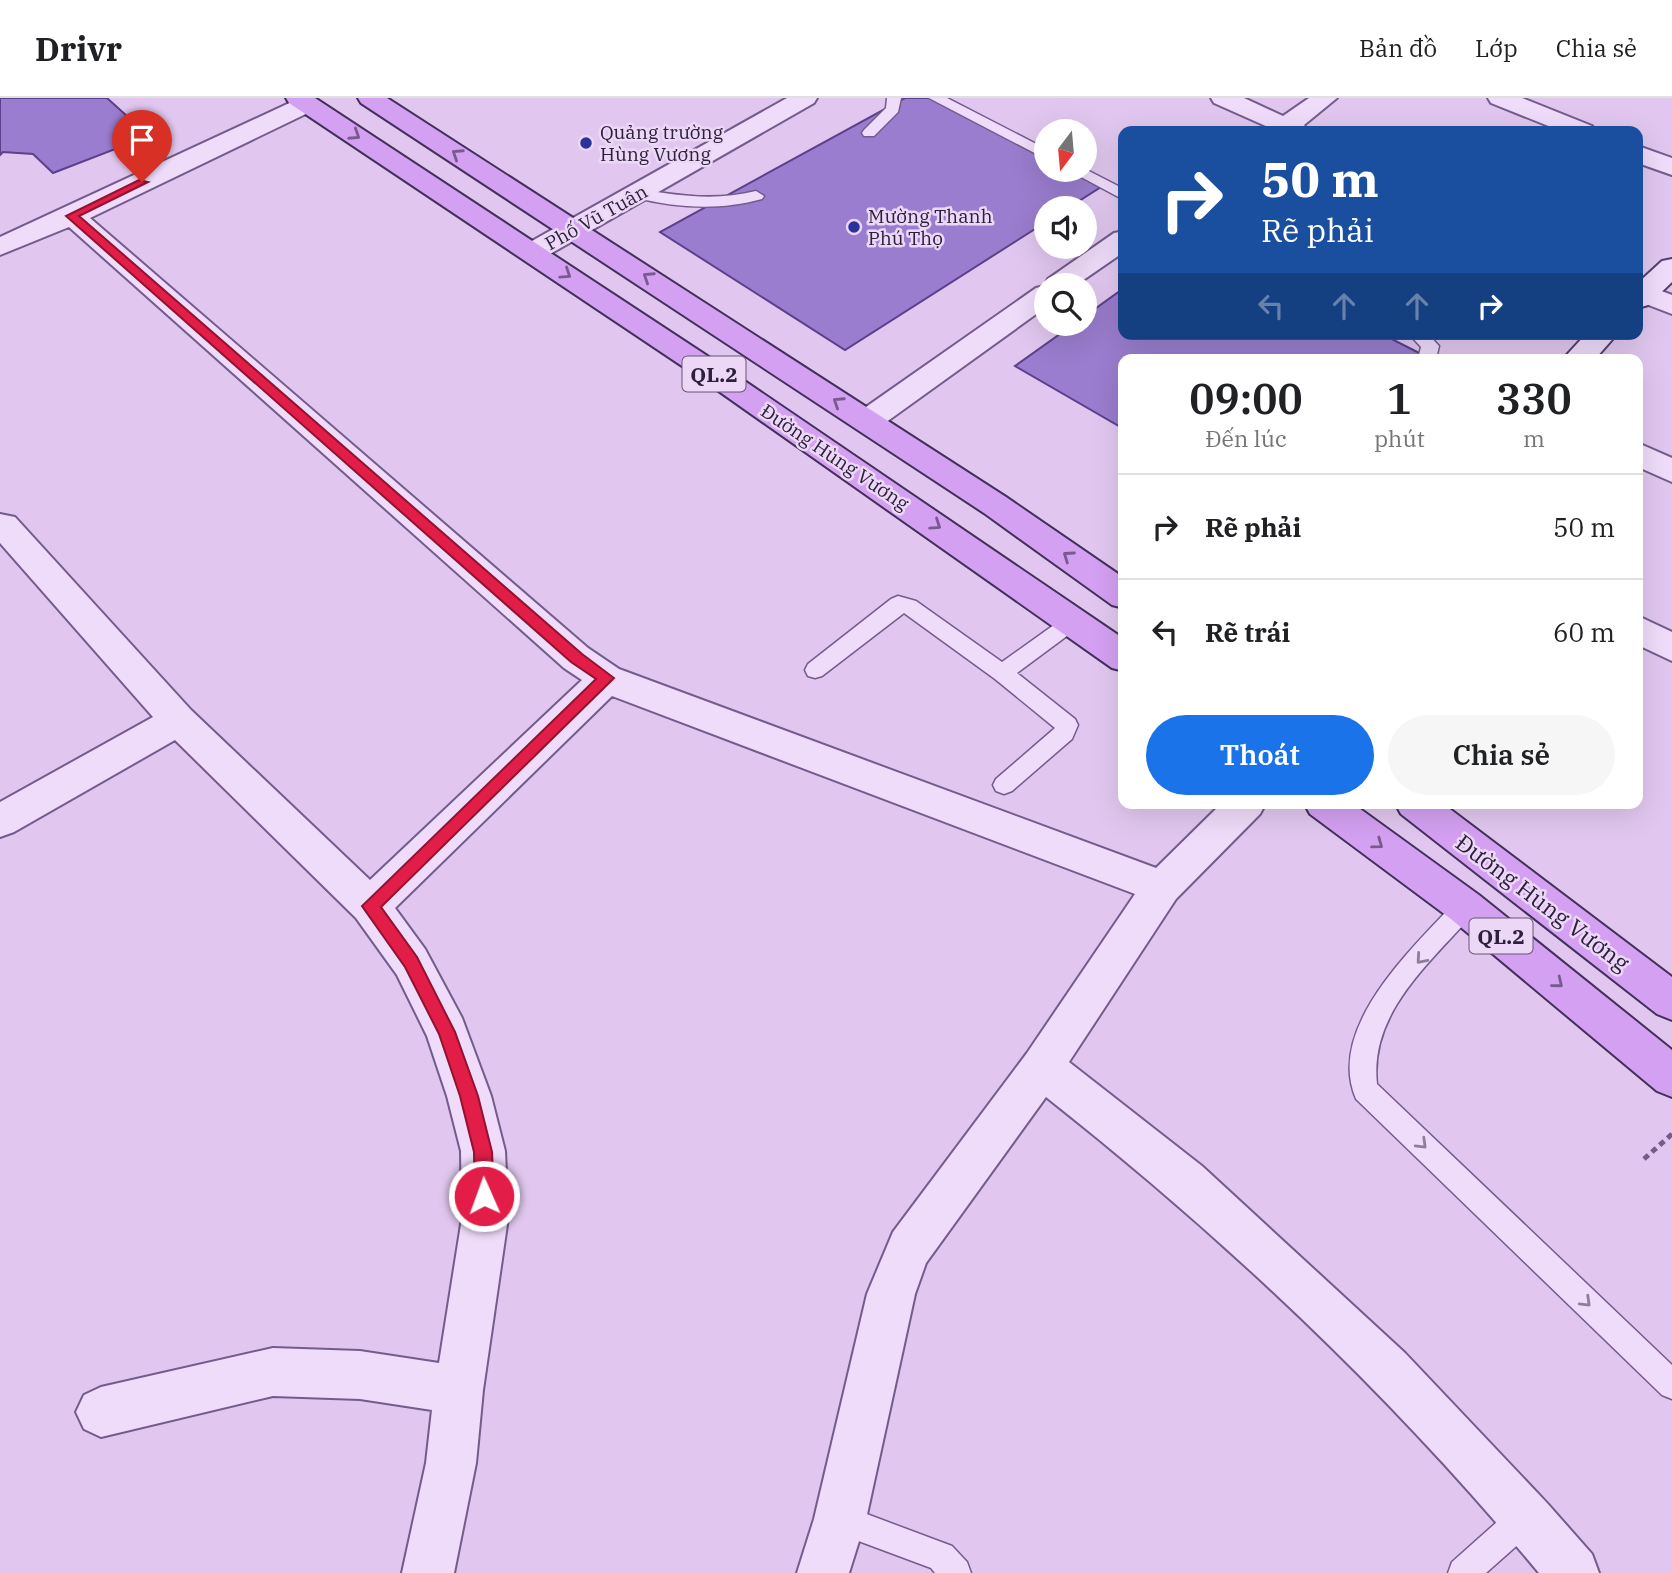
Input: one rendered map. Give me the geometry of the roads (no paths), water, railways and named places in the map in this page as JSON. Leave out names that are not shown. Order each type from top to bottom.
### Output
[{"type":"main road","name":"QL.2","points":[[370,98],[995,505],[1118,592]]},
{"type":"main road","points":[[416,98],[419,130]]},
{"type":"main road","name":"Đường Hùng Vương","points":[[303,101],[533,251],[954,538],[1118,654]]},
{"type":"main road","name":"QL.2","points":[[1331,809],[1465,907],[1672,1077]]},
{"type":"main road","name":"Đường Hùng Vương","points":[[1421,809],[1672,1001]]},
{"type":"street","name":"Phố Vũ Tuân","points":[[533,251],[639,194],[805,98]]},
{"type":"street","points":[[1223,98],[1278,126]]},
{"type":"street","points":[[1291,126],[1325,98]]},
{"type":"street","points":[[1500,98],[1570,126]]},
{"type":"street","points":[[0,247],[72,216],[303,101]]},
{"type":"street","points":[[1643,155],[1672,167]]},
{"type":"street","points":[[72,216],[576,658],[606,678],[1162,887]]},
{"type":"street","points":[[1075,273],[1118,243]]},
{"type":"street","points":[[1643,292],[1672,267]]},
{"type":"street","points":[[1643,296],[1672,305]]},
{"type":"street","points":[[867,421],[1034,302]]},
{"type":"street","points":[[1583,354],[1597,340]]},
{"type":"street","points":[[1643,456],[1672,471]]},
{"type":"street","points":[[3,525],[178,720],[370,906],[411,962],[447,1032],[469,1096],[483,1152],[485,1218],[451,1463],[428,1573]]},
{"type":"street","points":[[1643,632],[1672,648]]},
{"type":"street","points":[[370,906],[606,678]]},
{"type":"street","points":[[0,821],[178,720]]},
{"type":"street","points":[[823,1573],[840,1520],[891,1294],[909,1248],[1042,1067],[1162,887],[1241,809]]},
{"type":"street","points":[[1042,1067],[1185,1181],[1341,1324],[1527,1516],[1573,1573]]},
{"type":"street","points":[[101,1412],[274,1372],[360,1375],[459,1391]]},
{"type":"lane","points":[[869,132],[894,109],[894,98]]},
{"type":"lane","points":[[936,98],[1034,149]]},
{"type":"lane","points":[[1097,180],[1118,191]]},
{"type":"lane","points":[[639,194],[711,204],[735,202],[755,196]]},
{"type":"lane","points":[[815,670],[898,604],[909,606],[1003,673],[1068,725],[1064,733],[1004,785]]},
{"type":"lane","points":[[1003,673],[1072,622]]},
{"type":"lane","points":[[1465,907],[1387,998],[1372,1026],[1363,1056],[1365,1090],[1672,1385]]},
{"type":"lane","points":[[1463,1573],[1527,1516]]},
{"type":"lane","points":[[840,1520],[941,1557],[956,1573]]},
{"type":"place","name":"Quảng trường Hùng Vương","points":[[586,143]]},
{"type":"place","name":"Mường Thanh Phú Thọ","points":[[854,227]]}]
